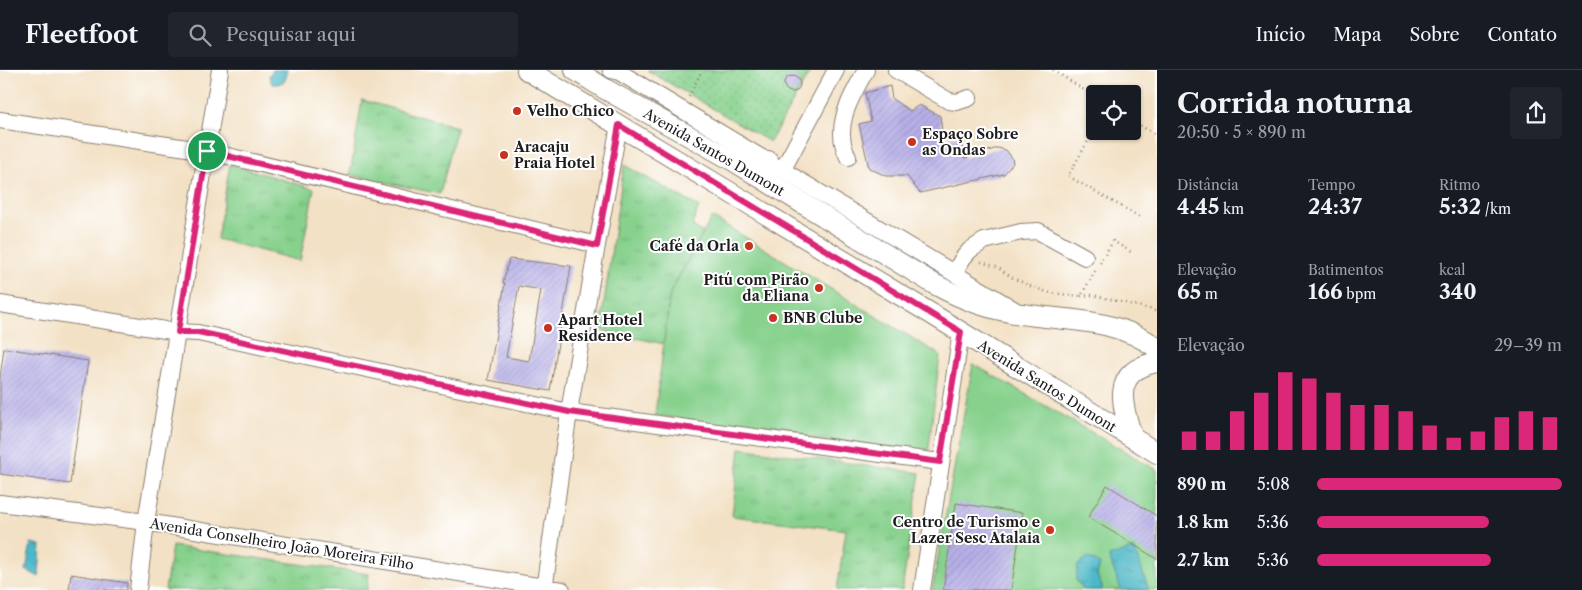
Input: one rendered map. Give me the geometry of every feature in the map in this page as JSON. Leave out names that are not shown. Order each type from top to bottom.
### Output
[{"type":"main road","name":"Avenida Santos Dumont","points":[[527,70],[961,332],[1157,453]]},
{"type":"main road","name":"Avenida Santos Dumont","points":[[575,70],[605,89],[732,160],[934,284],[962,299],[1021,314],[1094,323],[1129,331],[1157,348]]},
{"type":"main road","points":[[732,160],[775,165]]},
{"type":"main road","points":[[1133,438],[1123,410],[1123,386],[1128,376],[1136,369],[1157,362]]},
{"type":"street","points":[[138,590],[146,522],[220,70]]},
{"type":"street","points":[[610,70],[619,72],[1021,314]]},
{"type":"street","points":[[775,165],[836,70]]},
{"type":"street","points":[[848,157],[842,147],[840,132],[850,98],[866,70]]},
{"type":"street","points":[[896,70],[949,101],[957,102],[969,98]]},
{"type":"street","points":[[0,120],[207,151],[597,246]]},
{"type":"street","points":[[544,589],[569,412],[619,125]]},
{"type":"street","points":[[954,273],[970,250],[984,241],[1021,232],[1038,231],[1085,257]]},
{"type":"street","points":[[0,304],[178,332],[198,332],[569,412],[940,462]]},
{"type":"street","points":[[922,590],[961,332]]},
{"type":"street","name":"Avenida Conselheiro João Moreira Filho","points":[[0,503],[146,522],[544,589],[562,590]]},
{"type":"path","points":[[682,110],[702,70]]},
{"type":"path","points":[[1053,70],[1086,91]]},
{"type":"path","points":[[1141,126],[1157,136]]},
{"type":"path","points":[[1089,140],[1068,176],[1140,217]]},
{"type":"path","points":[[1081,296],[1113,241],[1131,252]]},
{"type":"path","points":[[963,258],[997,267],[1011,277],[1043,291],[1081,296],[1093,295],[1150,308],[1157,312]]},
{"type":"green space","points":[[647,70],[811,70],[770,142]]},
{"type":"green space","points":[[362,100],[457,127],[440,194],[350,175]]},
{"type":"green space","points":[[230,164],[314,189],[300,261],[217,239]]},
{"type":"green space","points":[[624,165],[699,207],[692,225],[703,233],[670,293],[664,344],[600,330]]},
{"type":"green space","name":"BNB Clube","points":[[712,217],[940,355],[928,455],[655,415],[670,293]]},
{"type":"green space","name":"Centro de Turismo e Lazer Sesc Atalaia","points":[[973,364],[1157,470],[1157,590],[932,590]]},
{"type":"green space","points":[[740,448],[920,473],[902,590],[837,590],[846,530],[732,516]]},
{"type":"green space","points":[[172,546],[369,574],[367,590],[165,590]]},
{"type":"water","points":[[273,70],[288,70],[285,81],[272,84],[269,76]]},
{"type":"water","points":[[31,543],[41,545],[39,577],[26,570]]},
{"type":"water","points":[[1134,548],[1149,590],[1121,590],[1109,557]]},
{"type":"water","points":[[1088,557],[1100,564],[1097,575],[1102,590],[1084,590],[1076,580],[1078,565]]},
{"type":"building","points":[[789,76],[795,76],[800,81],[798,90],[789,92],[784,87],[784,81]]},
{"type":"building","name":"Espaço Sobre as Ondas","points":[[890,86],[892,99],[910,111],[919,105],[940,116],[943,138],[960,136],[964,158],[998,148],[1006,150],[1013,163],[1004,174],[920,193],[907,176],[886,176],[869,168],[859,124],[871,121],[865,93]]},
{"type":"building","name":"Apart Hotel Residence","points":[[509,259],[571,266],[550,391],[488,380],[505,283],[503,283]],"holes":[[[519,286],[541,290],[529,361],[506,357]]]},
{"type":"building","points":[[4,348],[88,361],[70,484],[0,474],[0,377]]},
{"type":"building","points":[[1107,485],[1157,516],[1157,559],[1088,517]]},
{"type":"building","points":[[956,503],[1023,513],[1011,590],[943,590]]},
{"type":"building","points":[[71,574],[127,583],[127,590],[69,590]]},
{"type":"place","name":"Velho Chico","points":[[517,111]]},
{"type":"place","name":"Espaço Sobre as Ondas","points":[[912,142]]},
{"type":"place","name":"Aracaju Praia Hotel","points":[[504,155]]},
{"type":"place","name":"Café da Orla","points":[[749,246]]},
{"type":"place","name":"Pitú com Pirão da Eliana","points":[[819,288]]},
{"type":"place","name":"BNB Clube","points":[[773,318]]},
{"type":"place","name":"Apart Hotel Residence","points":[[548,328]]},
{"type":"place","name":"Centro de Turismo e Lazer Sesc Atalaia","points":[[1050,530]]},
{"type":"route","points":[[619,125],[961,332],[940,462],[569,412],[198,332],[178,332],[207,151],[597,246],[619,125]]}]
